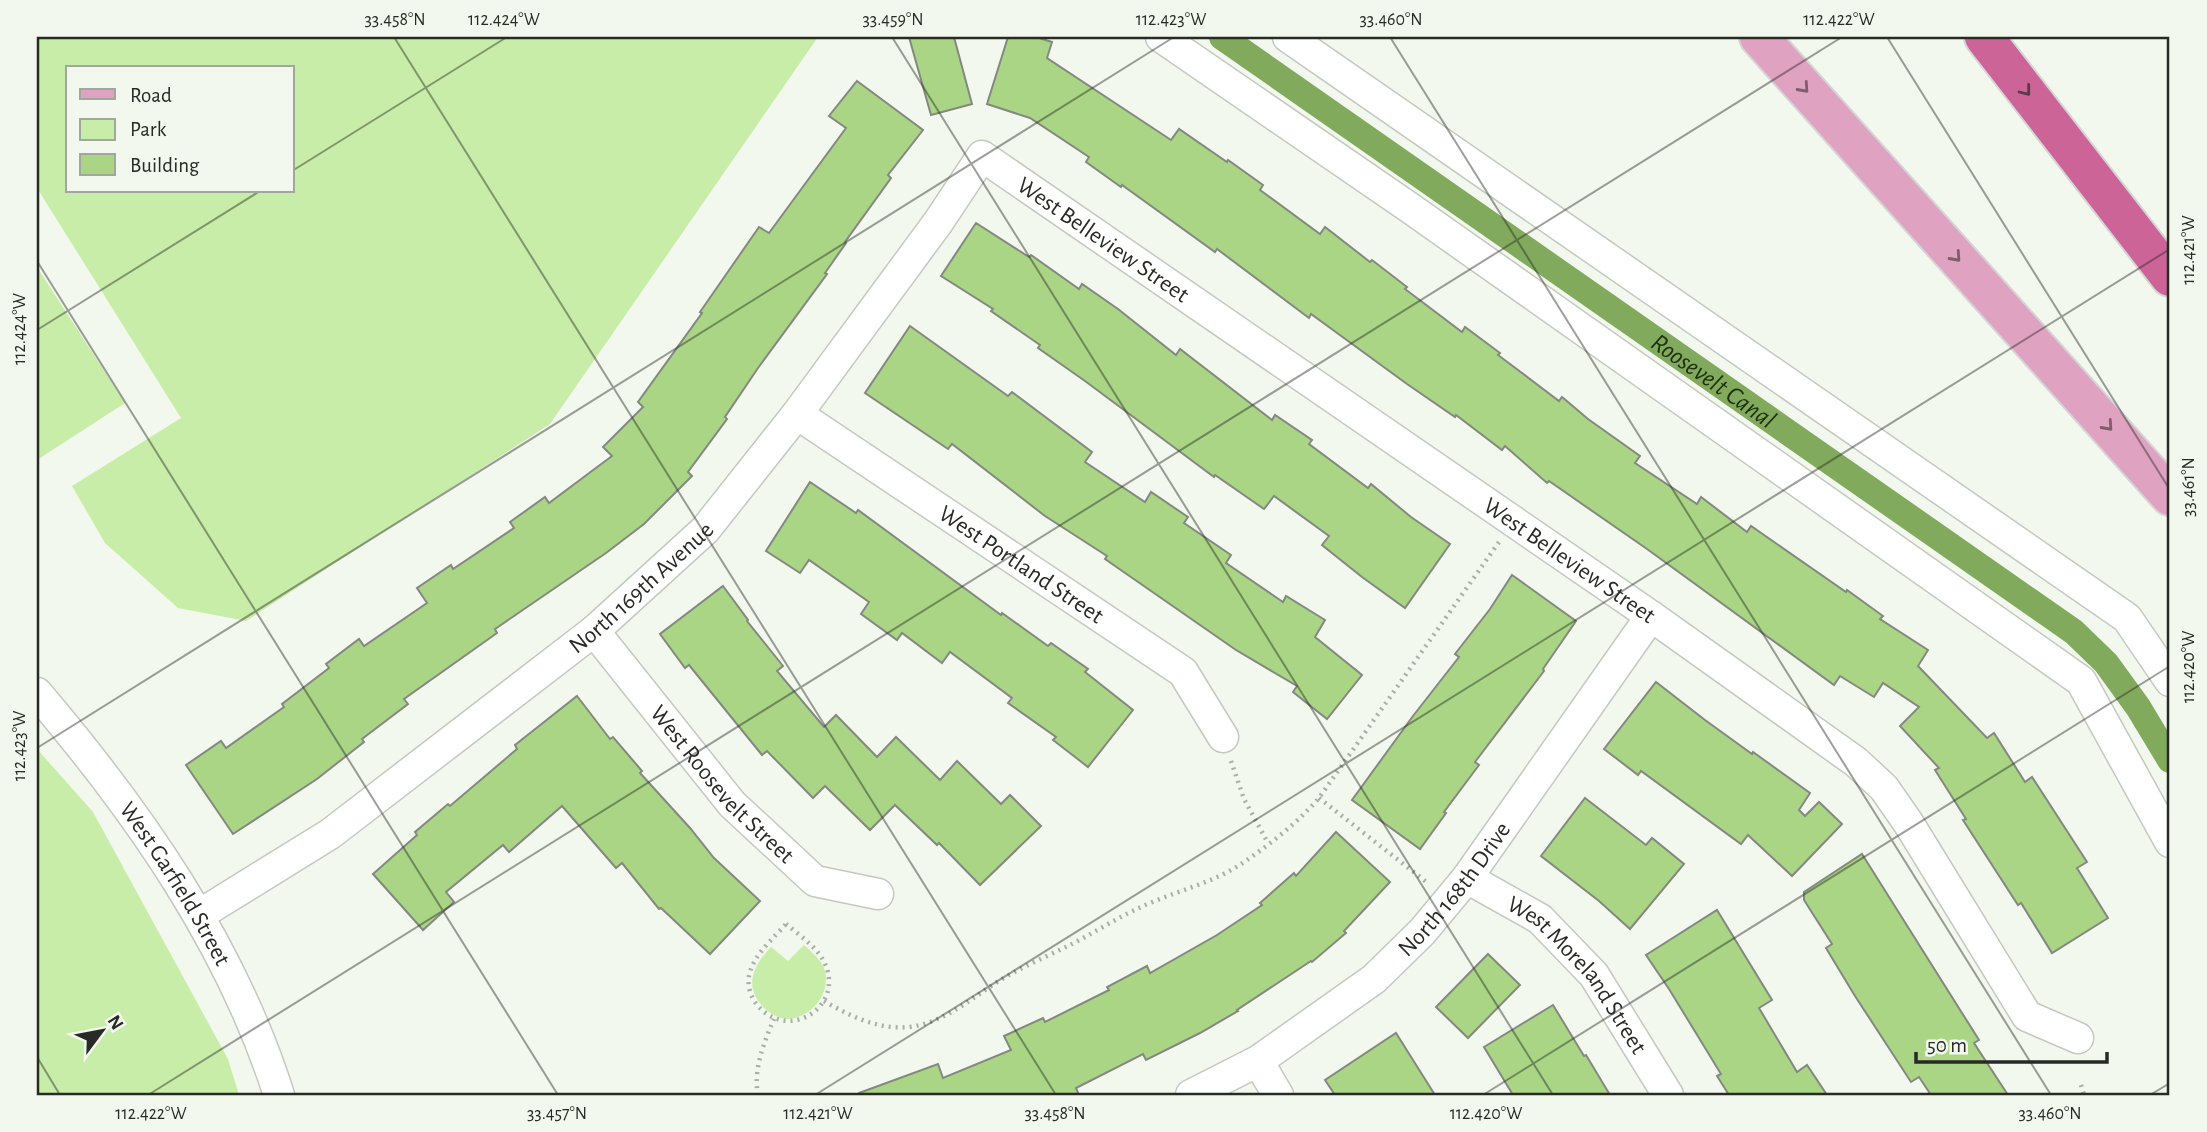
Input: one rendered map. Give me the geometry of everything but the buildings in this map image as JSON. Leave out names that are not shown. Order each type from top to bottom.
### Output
[{"type":"highway","points":[[1984,37],[2170,277]]},
{"type":"main road","points":[[1759,37],[2170,496]]},
{"type":"street","points":[[1161,37],[1399,201],[2081,681],[2170,842]]},
{"type":"street","points":[[1288,37],[2127,618],[2170,681]]},
{"type":"street","name":"North 169th Avenue","points":[[199,915],[330,834],[594,631],[705,530],[797,414],[939,222],[982,156]]},
{"type":"street","name":"West Belleview Street","points":[[982,156],[1651,616],[1856,762],[1884,788],[1909,824],[2027,1016],[2078,1038]]},
{"type":"street","name":"West Portland Street","points":[[797,414],[1182,672],[1223,737]]},
{"type":"street","name":"North 168th Drive","points":[[1191,1095],[1258,1061],[1374,979],[1422,932],[1458,889],[1651,616]]},
{"type":"street","name":"West Roosevelt Street","points":[[594,631],[732,804],[815,881],[878,894]]},
{"type":"street","name":"West Garfield Street","points":[[37,693],[121,797],[199,915],[239,993],[278,1095]]},
{"type":"street","name":"West Moreland Street","points":[[1458,889],[1540,919],[1594,975],[1668,1095]]},
{"type":"street","points":[[1258,1061],[1278,1095]]},
{"type":"path","points":[[824,1001],[853,1016],[885,1026],[909,1027],[932,1022],[955,1012],[999,982],[1116,918],[1156,900],[1214,880],[1246,861],[1288,829],[1320,798],[1514,522]]},
{"type":"path","points":[[1223,737],[1244,799],[1268,843]]},
{"type":"path","points":[[1320,798],[1458,889]]},
{"type":"path","points":[[786,924],[820,955],[828,975],[828,987],[824,1001],[810,1015],[797,1021],[774,1019],[752,998],[748,978],[757,958],[786,924]]},
{"type":"path","points":[[758,1095],[758,1068],[774,1019]]},
{"type":"path","points":[[2081,1085],[2084,1095]]},
{"type":"green space","points":[[37,37],[818,37],[550,424],[246,621],[178,608],[105,543],[72,486],[181,418],[37,188]]},
{"type":"green space","points":[[37,267],[125,403],[37,460]]},
{"type":"green space","points":[[37,749],[93,812],[228,1059],[239,1095],[37,1095]]},
{"type":"green space","points":[[804,945],[822,964],[826,983],[824,992],[814,1007],[806,1013],[788,1019],[778,1017],[764,1008],[754,992],[752,984],[755,969],[771,947],[788,961]]},
{"type":"waterway","name":"Roosevelt Canal","points":[[1222,37],[2074,632],[2106,663],[2138,707],[2170,760]]}]
